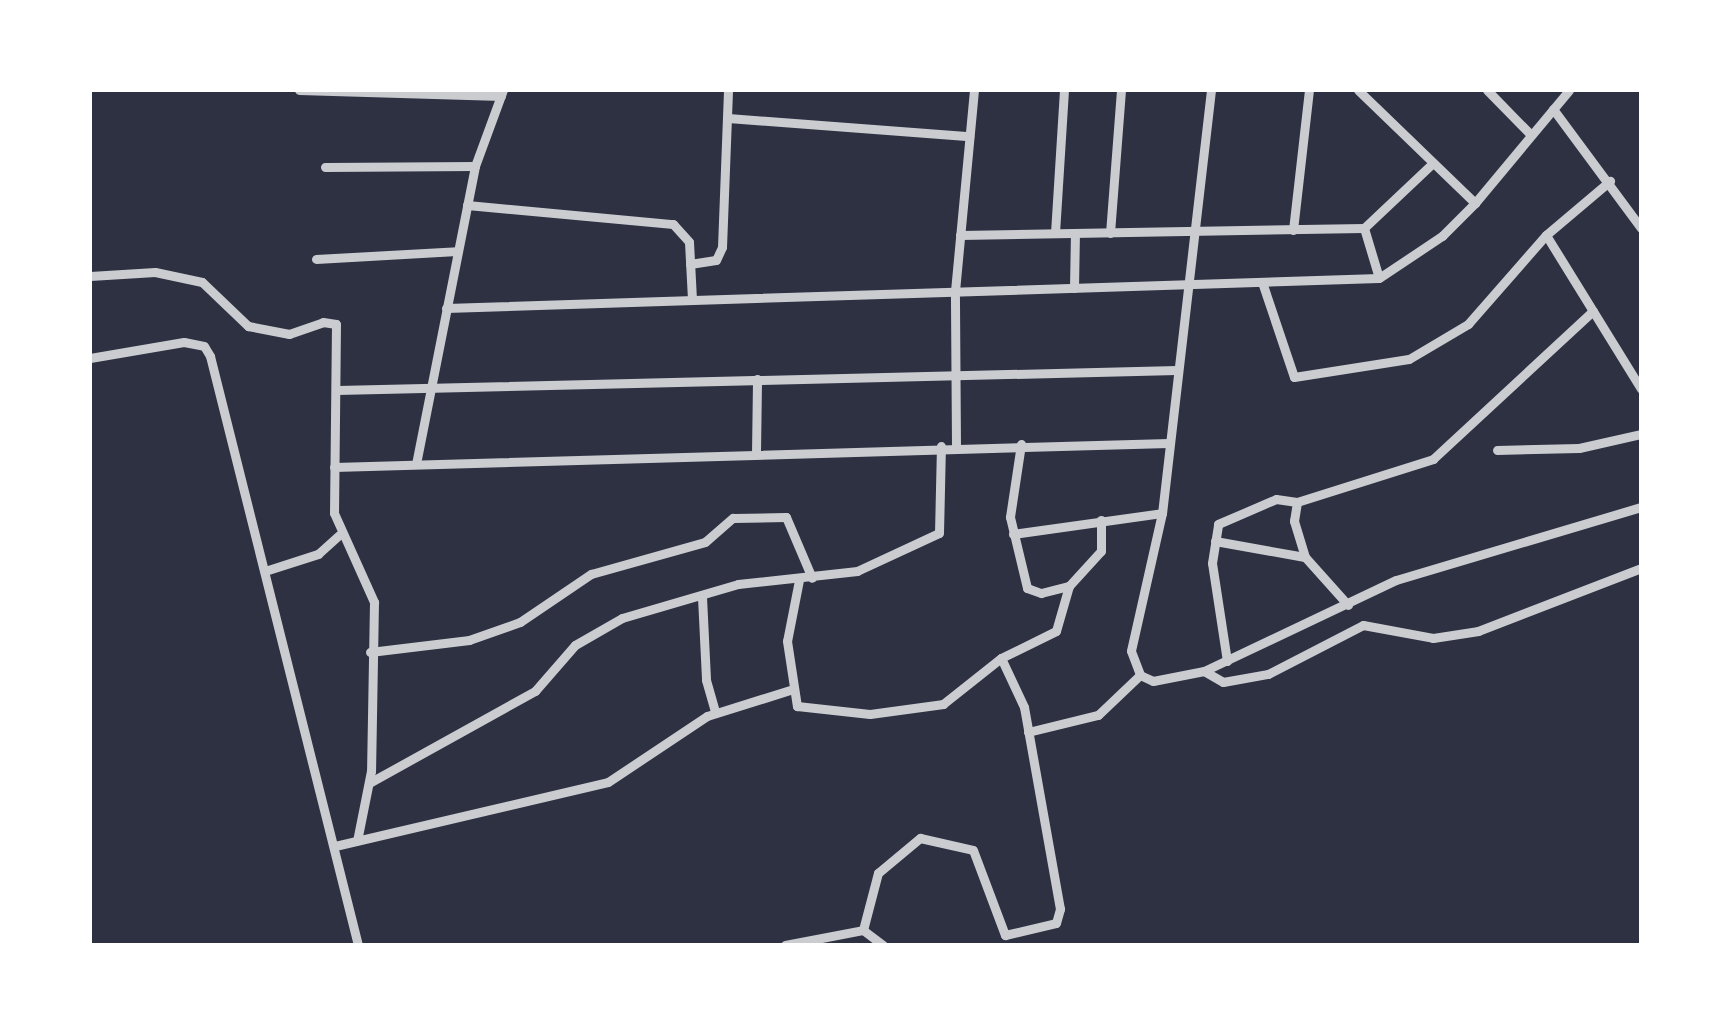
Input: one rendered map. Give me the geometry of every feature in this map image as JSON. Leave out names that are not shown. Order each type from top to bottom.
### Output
[{"type":"street","points":[[299,90],[502,93],[475,166],[416,464]]},
{"type":"street","points":[[690,264],[720,255],[728,90]]},
{"type":"street","points":[[956,446],[955,291],[974,90]]},
{"type":"street","points":[[1054,234],[1064,90]]},
{"type":"street","points":[[1110,233],[1121,90]]},
{"type":"street","points":[[1211,90],[1198,232],[1177,370],[1162,513],[1131,651],[1140,675],[1153,681],[1204,671],[1396,580],[1641,507]]},
{"type":"street","points":[[1293,230],[1309,90]]},
{"type":"street","points":[[1358,90],[1475,203]]},
{"type":"street","points":[[1486,90],[1531,135]]},
{"type":"street","points":[[446,308],[1379,278],[1442,236],[1475,203],[1569,90]]},
{"type":"street","points":[[1553,109],[1610,181],[1641,228]]},
{"type":"street","points":[[728,118],[969,136]]},
{"type":"street","points":[[960,235],[1364,228],[1433,162]]},
{"type":"street","points":[[325,167],[475,166]]},
{"type":"street","points":[[1262,282],[1288,372],[1306,379],[1409,359],[1460,331],[1546,234],[1610,181]]},
{"type":"street","points":[[467,205],[672,224],[686,234],[692,299]]},
{"type":"street","points":[[1364,228],[1379,278]]},
{"type":"street","points":[[1074,288],[1075,233]]},
{"type":"street","points":[[1546,234],[1641,389]]},
{"type":"street","points":[[316,259],[458,251]]},
{"type":"street","points":[[90,276],[155,272],[202,282],[240,323],[298,334],[331,321],[339,333],[334,467],[339,535],[372,592],[370,782],[357,842]]},
{"type":"street","points":[[1227,661],[1214,541],[1222,520],[1276,499],[1297,502],[1433,459],[1593,311]]},
{"type":"street","points":[[90,358],[184,342],[204,346],[336,846],[358,945]]},
{"type":"street","points":[[337,390],[1177,370]]},
{"type":"street","points":[[756,453],[757,378]]},
{"type":"street","points":[[1497,450],[1579,448],[1641,434]]},
{"type":"street","points":[[334,467],[1170,442]]},
{"type":"street","points":[[1021,444],[1013,534],[1027,588],[1041,592],[1069,586],[1097,560],[1101,520]]},
{"type":"street","points":[[370,782],[536,691],[586,636],[622,618],[738,584],[799,580],[869,567],[940,533],[941,446]]},
{"type":"street","points":[[1297,502],[1294,521],[1306,557],[1348,605]]},
{"type":"street","points":[[1013,534],[1162,513]]},
{"type":"street","points":[[370,652],[469,640],[520,622],[591,574],[705,542],[733,518],[786,517],[812,578]]},
{"type":"street","points":[[265,570],[318,554],[339,535]]},
{"type":"street","points":[[1214,541],[1306,557]]},
{"type":"street","points":[[1204,671],[1222,682],[1268,674],[1363,626],[1433,638],[1478,631],[1641,568]]},
{"type":"street","points":[[799,580],[786,641],[790,690],[804,710],[870,714],[943,704],[1001,658],[1056,631],[1069,586]]},
{"type":"street","points":[[702,597],[706,680],[716,712]]},
{"type":"street","points":[[863,930],[878,873],[920,838],[974,850],[1004,935],[1056,923],[1060,908],[1028,732],[1001,658]]},
{"type":"street","points":[[1028,732],[1098,715],[1140,675]]},
{"type":"street","points":[[336,846],[608,782],[716,712],[790,690]]},
{"type":"street","points":[[785,945],[863,930],[883,945]]}]
